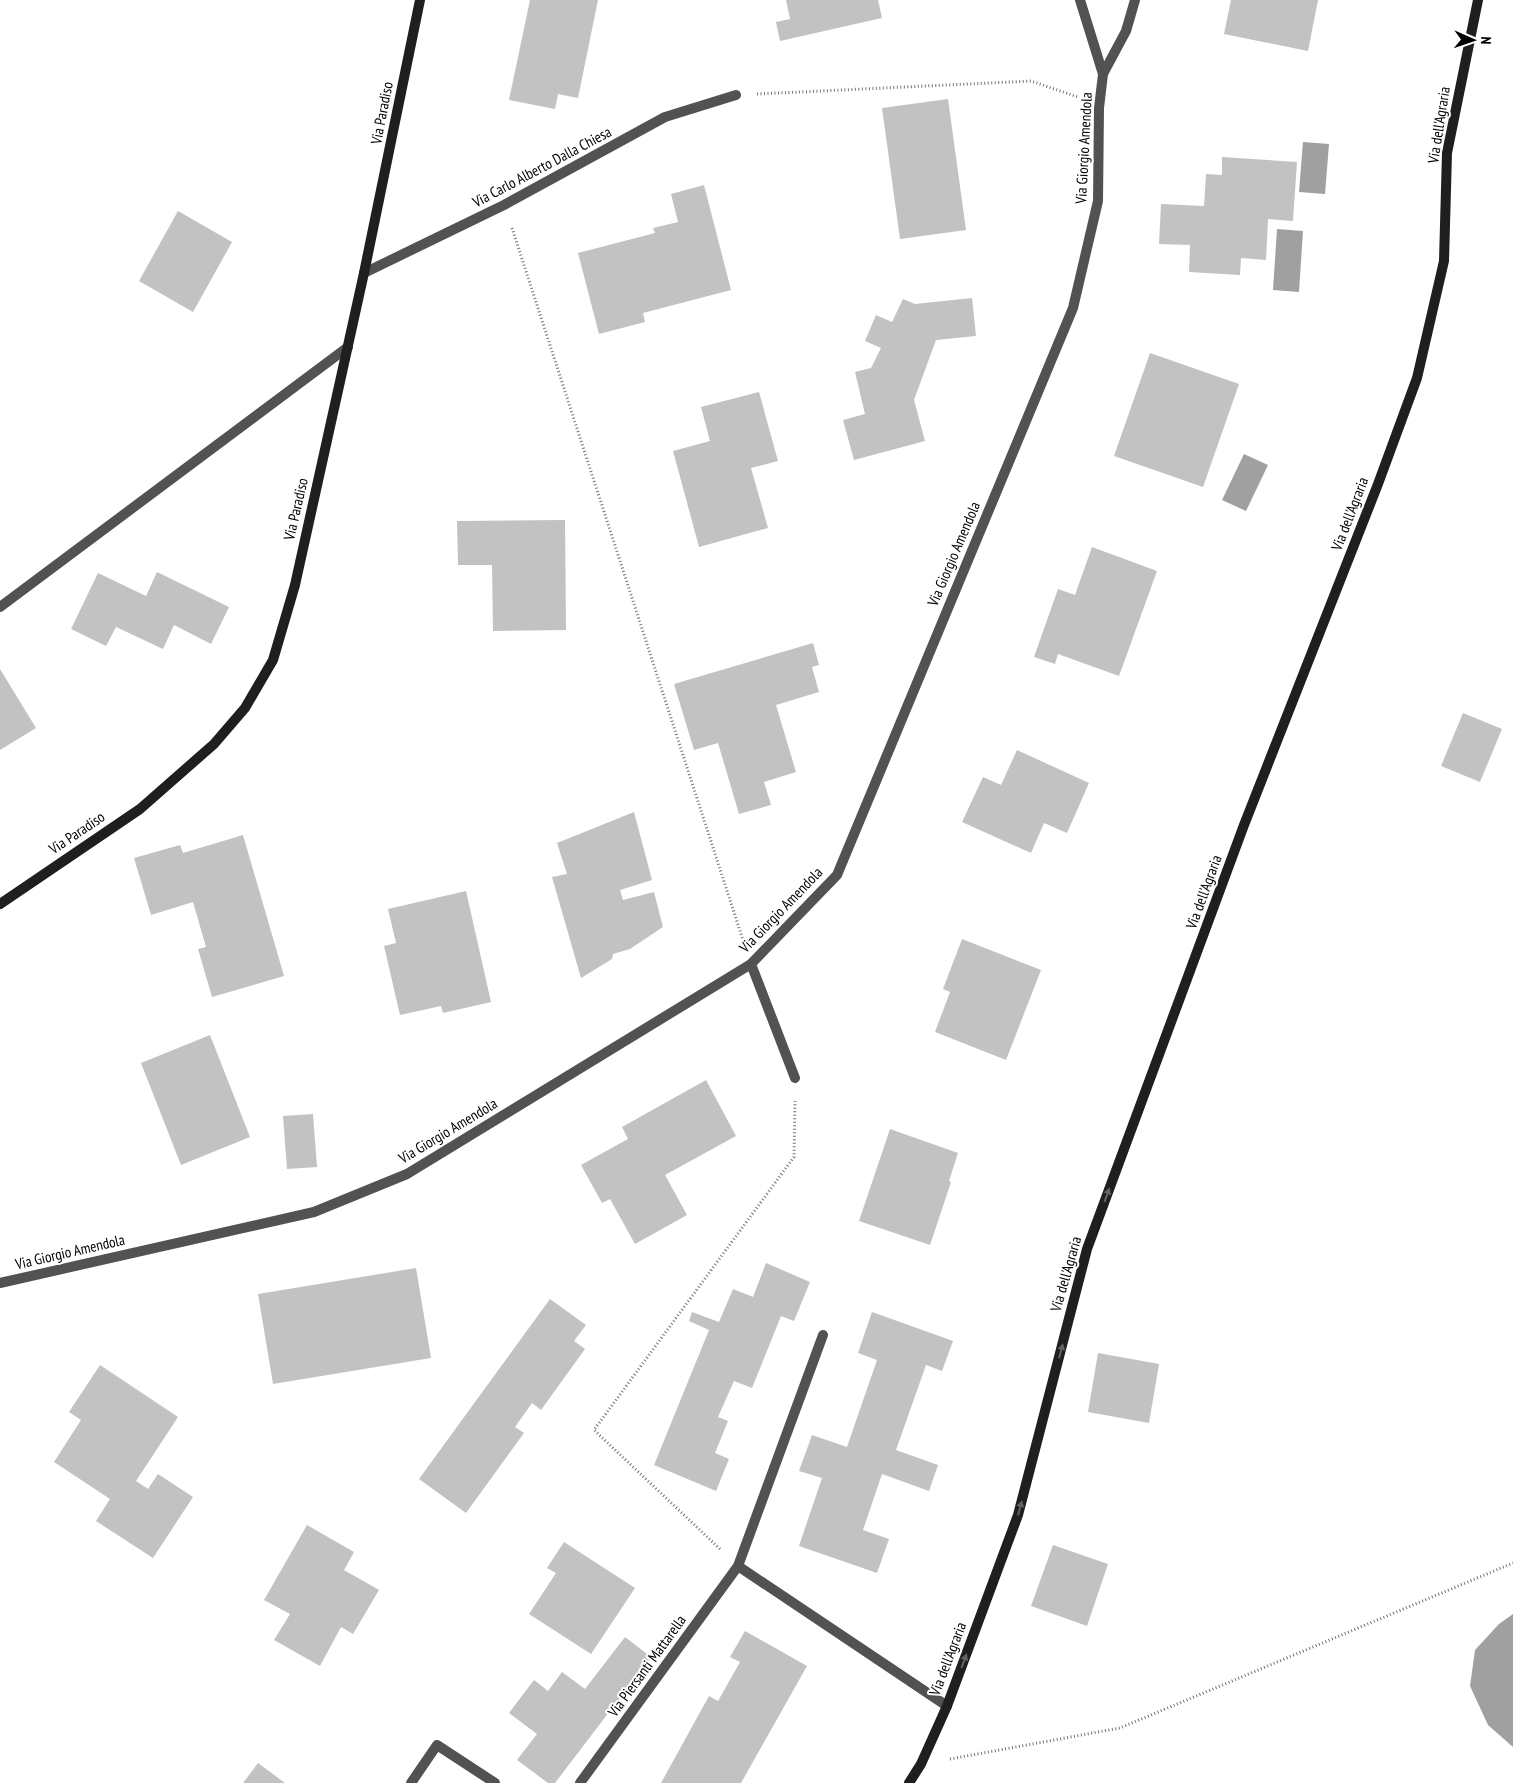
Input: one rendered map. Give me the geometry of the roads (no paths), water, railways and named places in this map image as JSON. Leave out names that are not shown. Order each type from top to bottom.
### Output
[{"type":"street","name":"Via Paradiso","points":[[0,904],[140,809],[214,744],[245,708],[273,660],[295,585],[364,273],[420,0]]},
{"type":"street","name":"Via Giorgio Amendola","points":[[1080,0],[1103,74]]},
{"type":"street","name":"Via Giorgio Amendola","points":[[0,1283],[314,1212],[406,1174],[751,964],[836,875],[1073,308],[1098,201],[1099,108],[1103,74],[1126,31],[1135,0]]},
{"type":"street","name":"Via dell'Agraria","points":[[909,1783],[921,1764],[947,1706],[1018,1515],[1087,1249],[1244,825],[1378,484],[1417,378],[1444,261],[1447,154],[1478,0]]},
{"type":"street","name":"Via Carlo Alberto Dalla Chiesa","points":[[364,273],[504,205],[665,118],[736,95]]},
{"type":"street","points":[[0,607],[348,347]]},
{"type":"street","points":[[751,964],[795,1078]]},
{"type":"street","name":"Via Piersanti Mattarella","points":[[580,1783],[738,1566],[823,1335]]},
{"type":"street","points":[[738,1566],[947,1706]]},
{"type":"street","points":[[411,1783],[437,1745],[495,1783]]}]
